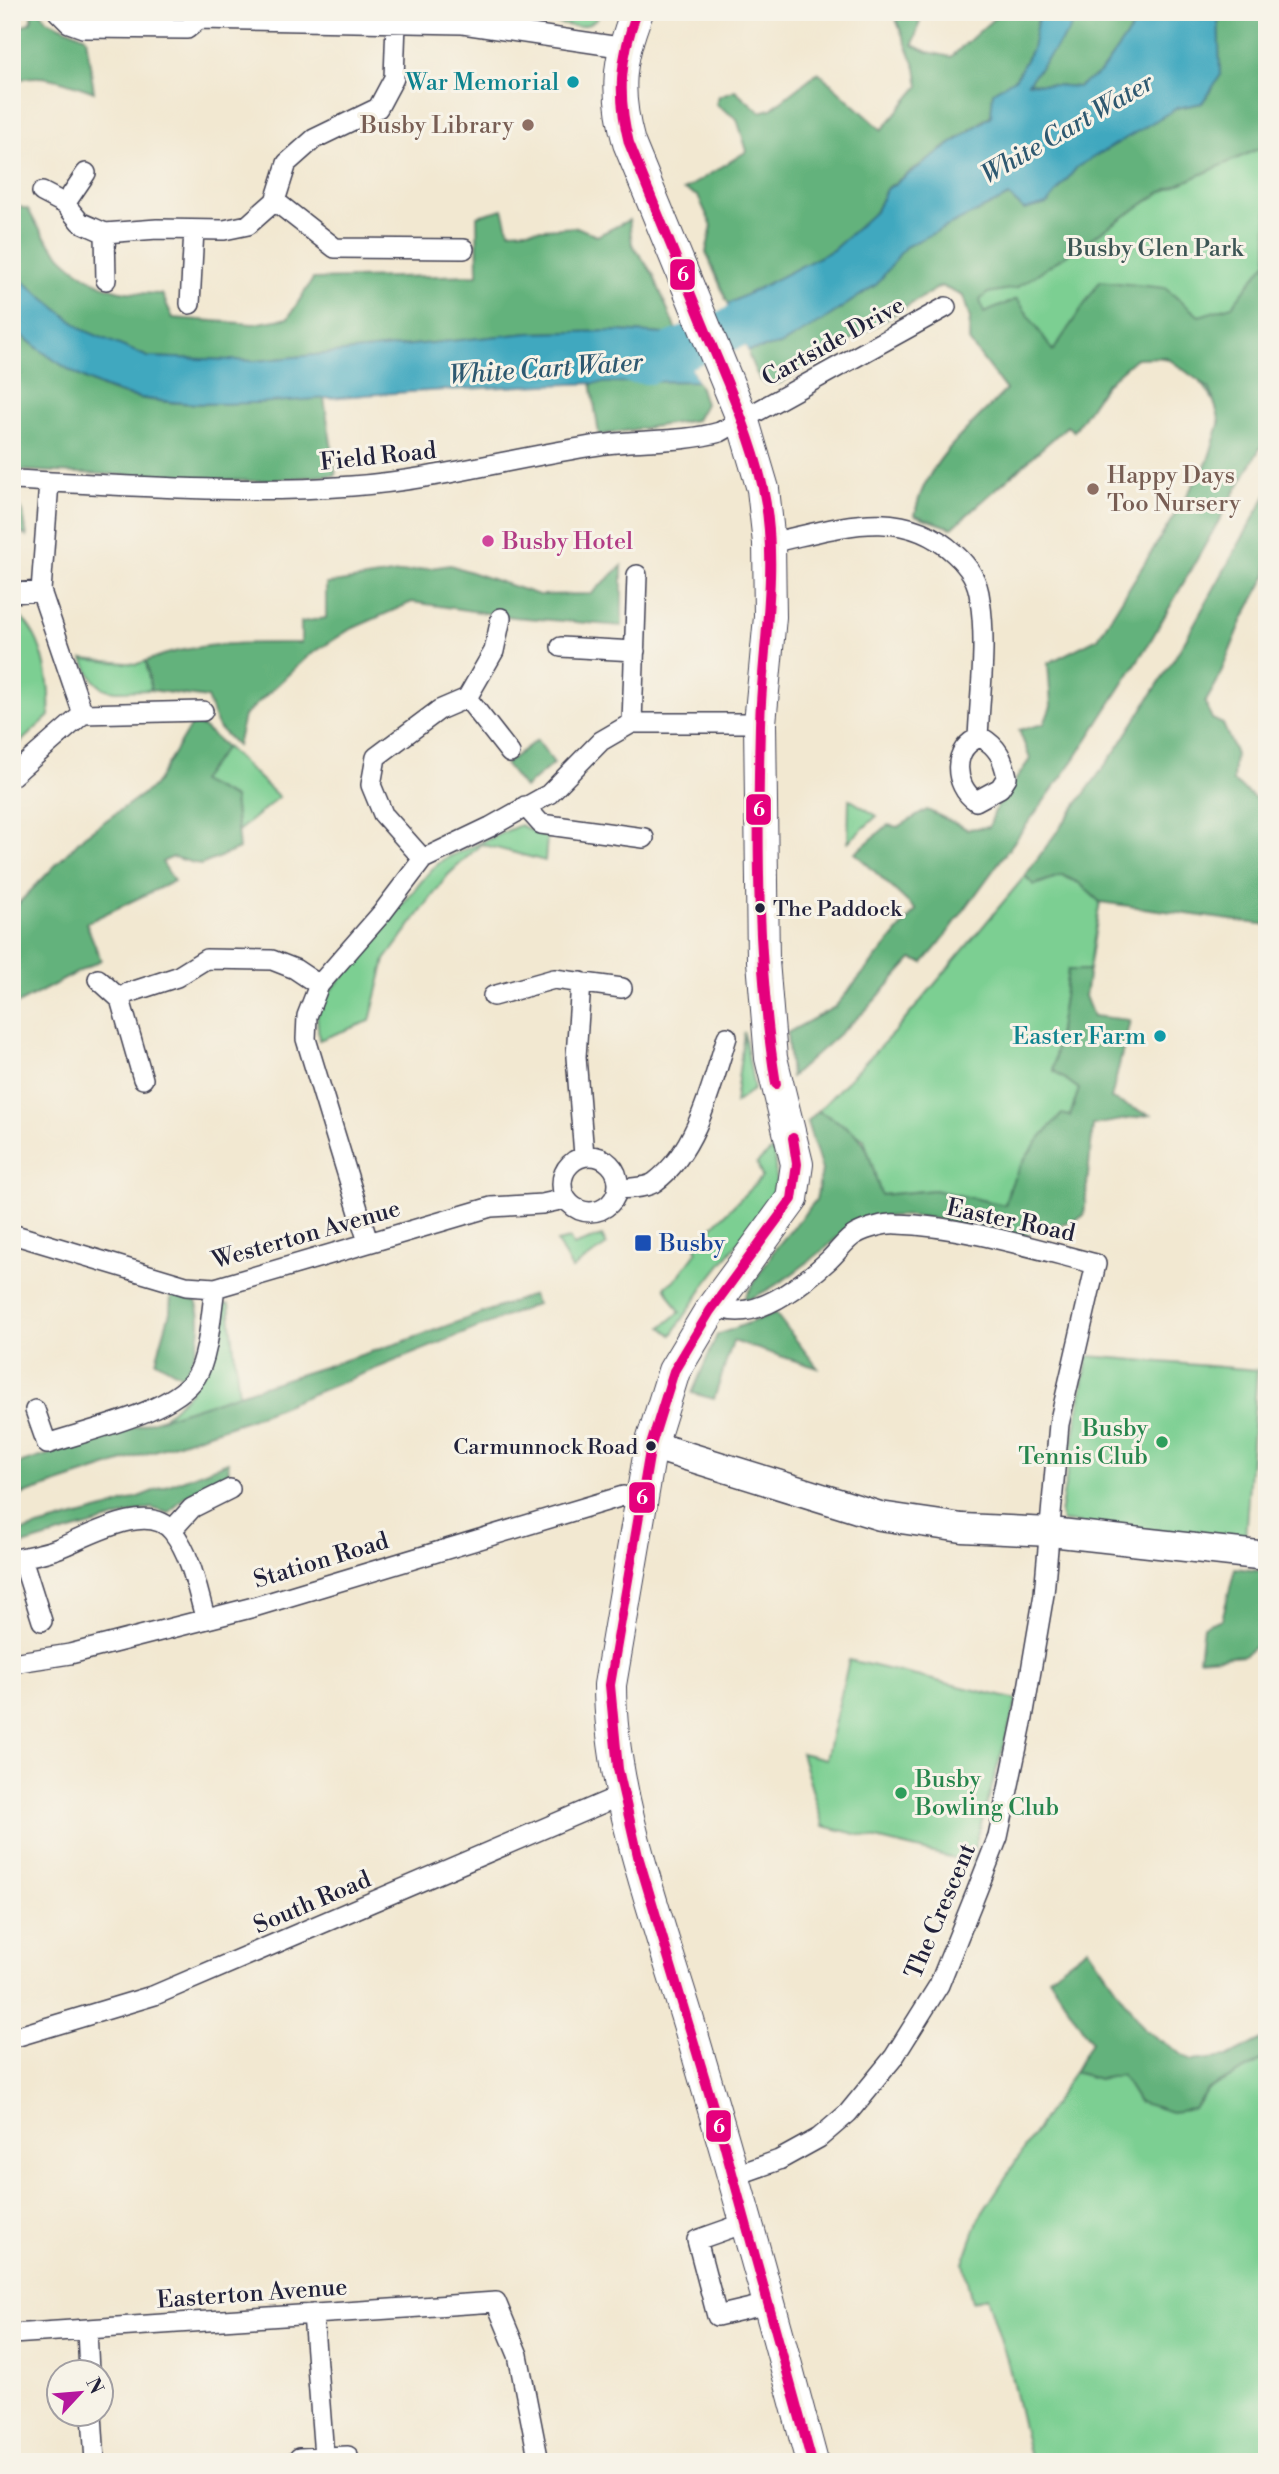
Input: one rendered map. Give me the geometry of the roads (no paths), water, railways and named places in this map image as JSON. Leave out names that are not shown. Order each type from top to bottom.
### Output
[{"type":"main road","points":[[637,12],[618,84],[622,117],[629,143],[742,418],[763,489],[769,543],[770,617],[760,723],[761,902],[767,1027],[776,1084],[793,1138],[797,1164],[792,1199],[714,1304],[674,1371],[651,1445],[610,1685],[610,1718],[624,1794],[645,1876],[734,2176],[811,2462]]},
{"type":"main road","points":[[651,1445],[880,1516],[962,1528],[1051,1532],[1267,1556]]},
{"type":"street","points":[[58,12],[69,23],[83,28],[187,29],[199,19],[277,15],[396,22],[472,19],[626,48]]},
{"type":"street","points":[[42,192],[65,204],[80,222],[105,233],[248,225],[275,201],[287,163],[314,139],[378,108],[394,78],[396,22]]},
{"type":"street","points":[[65,204],[86,173]]},
{"type":"street","points":[[275,201],[335,248],[464,249]]},
{"type":"street","points":[[190,304],[194,230]]},
{"type":"street","points":[[105,233],[106,280]]},
{"type":"street","name":"Cartside Drive","points":[[742,418],[946,307]]},
{"type":"street","name":"Field Road","points":[[12,481],[192,491],[352,486],[434,477],[599,445],[703,437],[720,432],[742,418]]},
{"type":"street","points":[[49,482],[41,591],[83,714]]},
{"type":"street","points":[[769,543],[854,524],[901,524],[928,534],[949,549],[969,568],[981,602],[978,738]]},
{"type":"street","points":[[632,723],[637,575]]},
{"type":"street","points":[[12,593],[41,591]]},
{"type":"street","points":[[423,859],[383,814],[370,785],[376,757],[439,710],[467,698],[494,651],[501,618]]},
{"type":"street","points":[[561,648],[635,651]]},
{"type":"street","points":[[467,698],[510,753]]},
{"type":"street","points":[[12,776],[83,714],[203,711]]},
{"type":"street","points":[[368,1242],[306,1039],[307,1016],[319,985],[382,913],[423,859],[490,827],[548,794],[601,741],[632,723],[760,723]]},
{"type":"street","points":[[526,806],[541,824],[644,838]]},
{"type":"street","points":[[120,999],[128,993],[177,977],[206,959],[272,960],[295,969],[319,985]]},
{"type":"street","points":[[98,979],[120,999],[143,1079]]},
{"type":"street","points":[[493,996],[539,981],[581,982],[622,988]]},
{"type":"street","points":[[581,982],[576,1057],[584,1155]]},
{"type":"street","points":[[618,1189],[654,1183],[689,1144],[727,1037]]},
{"type":"street","points":[[584,1155],[603,1158],[615,1171],[618,1189],[605,1208],[595,1212],[583,1212],[565,1199],[562,1190],[563,1172],[568,1164],[584,1155]]},
{"type":"street","name":"Westerton Avenue","points":[[12,1234],[186,1286],[215,1288],[491,1207],[542,1204],[565,1199]]},
{"type":"street","name":"Easter Road","points":[[714,1304],[726,1312],[737,1313],[764,1305],[798,1285],[855,1234],[896,1223],[1021,1245],[1096,1264],[1059,1424],[1051,1532]]},
{"type":"street","points":[[35,1410],[47,1444],[133,1418],[183,1391],[196,1377],[202,1360],[215,1288]]},
{"type":"street","points":[[172,1530],[192,1508],[230,1489]]},
{"type":"street","name":"Station Road","points":[[12,1664],[70,1654],[254,1606],[623,1496],[641,1500]]},
{"type":"street","points":[[42,1621],[17,1559],[58,1548],[122,1522],[158,1520],[172,1530],[185,1553],[205,1617]]},
{"type":"street","name":"The Crescent","points":[[734,2176],[779,2160],[819,2138],[848,2113],[894,2057],[939,1985],[998,1837],[1023,1718],[1044,1594],[1051,1532]]},
{"type":"street","name":"South Road","points":[[12,2038],[90,2017],[155,1995],[624,1794]]},
{"type":"street","points":[[745,2223],[697,2240],[718,2316],[768,2304]]},
{"type":"street","name":"Easterton Avenue","points":[[12,2334],[496,2302],[518,2355],[539,2462]]},
{"type":"street","points":[[313,2314],[324,2456]]},
{"type":"street","points":[[87,2330],[88,2358]]},
{"type":"street","points":[[93,2428],[95,2462]]},
{"type":"street","points":[[299,2458],[348,2456]]},
{"type":"water","points":[[1039,12],[1077,12],[1069,31],[1028,83],[1078,87],[1100,73],[1144,12],[1218,12],[1220,76],[1202,103],[1177,108],[1077,167],[1047,204],[1024,210],[1009,196],[905,247],[877,284],[822,321],[780,345],[747,351],[728,304],[833,250],[876,211],[886,190],[991,116],[993,92],[1016,78],[1032,49]]},
{"type":"water","points":[[12,272],[83,330],[148,357],[256,361],[529,333],[618,331],[678,335],[698,381],[498,387],[248,403],[180,403],[148,399],[120,393],[91,382],[49,356],[12,327]]},
{"type":"waterway","name":"White Cart Water","points":[[631,362],[648,363],[789,305]]},
{"type":"place","name":"War Memorial","points":[[573,82]]},
{"type":"place","name":"Busby Library","points":[[528,125]]},
{"type":"place","name":"Happy Days Too Nursery","points":[[1093,489]]},
{"type":"place","name":"Busby Hotel","points":[[488,541]]},
{"type":"place","name":"The Paddock","points":[[760,908]]},
{"type":"place","name":"Easter Farm","points":[[1160,1036]]},
{"type":"place","name":"Busby","points":[[643,1243]]},
{"type":"place","name":"Busby Tennis Club","points":[[1162,1442]]},
{"type":"place","name":"Carmunnock Road","points":[[651,1446]]},
{"type":"place","name":"Busby Bowling Club","points":[[901,1793]]},
{"type":"park label","name":"Busby Glen Park","points":[[1155,248]]}]
